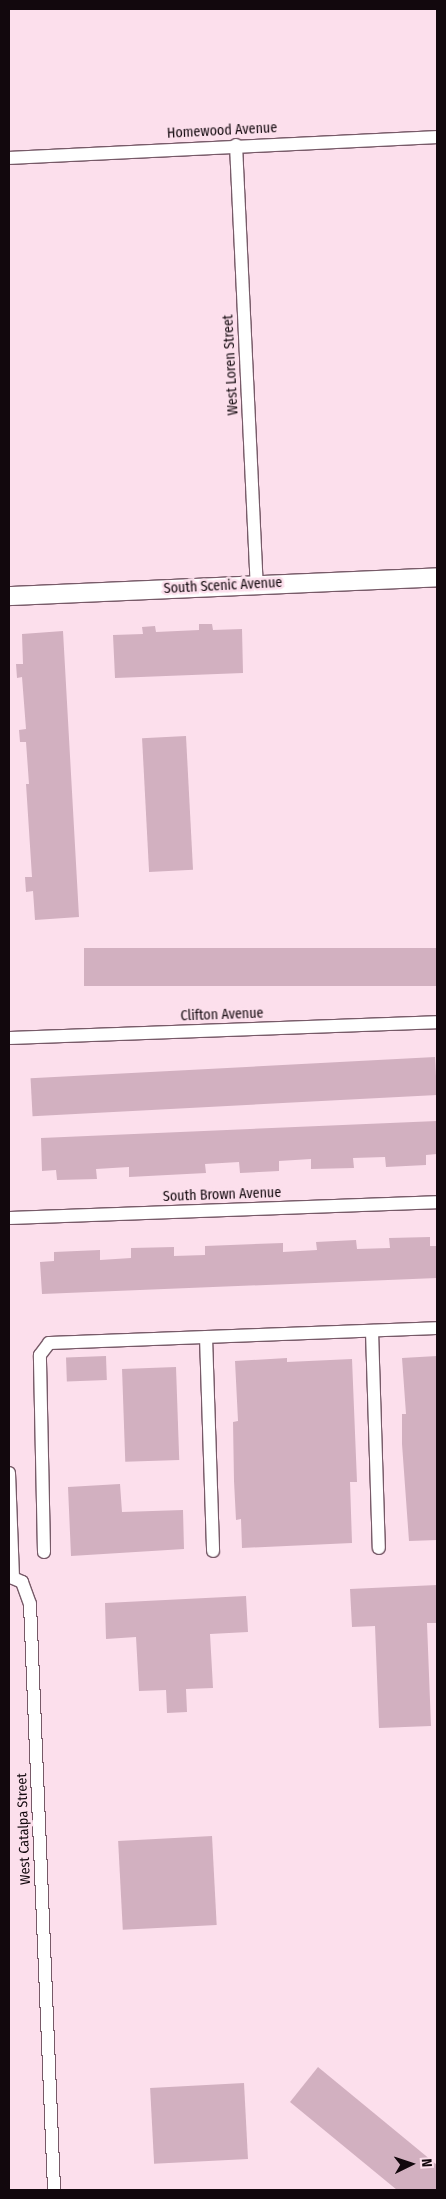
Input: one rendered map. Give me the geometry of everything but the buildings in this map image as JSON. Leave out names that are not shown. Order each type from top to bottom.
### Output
[{"type":"main road","name":"South Scenic Avenue","points":[[9,596],[437,577]]},
{"type":"street","name":"Homewood Avenue","points":[[9,158],[236,145],[437,137]]},
{"type":"street","name":"West Loren Street","points":[[236,145],[257,584]]},
{"type":"street","name":"Clifton Avenue","points":[[9,1038],[437,1022]]},
{"type":"street","name":"South Brown Avenue","points":[[9,1218],[437,1202]]},
{"type":"street","points":[[44,1552],[40,1356],[49,1343],[437,1328]]},
{"type":"street","points":[[372,1331],[379,1548]]},
{"type":"street","points":[[206,1337],[213,1551]]},
{"type":"street","name":"West Catalpa Street","points":[[9,1472],[11,1578],[22,1582],[30,1604],[54,2190]]}]
